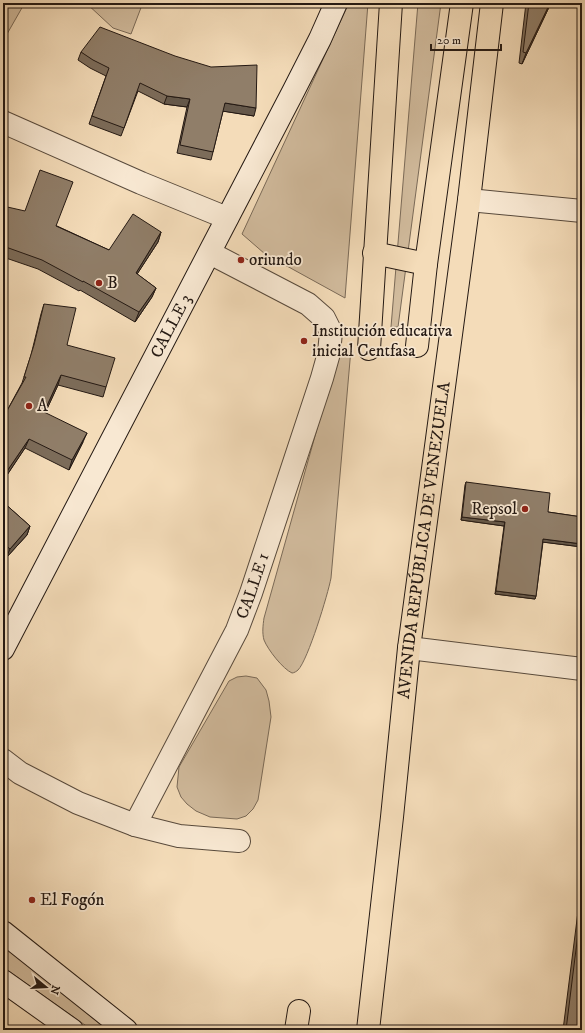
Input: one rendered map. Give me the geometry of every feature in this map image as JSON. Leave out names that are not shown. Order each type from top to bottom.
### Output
[{"type":"main road","points":[[369,349],[391,3]]},
{"type":"main road","points":[[417,346],[426,264],[462,3]]},
{"type":"main road","name":"AVENIDA REPÚBLICA DE VENEZUELA","points":[[368,1030],[409,648],[469,200],[492,3]]},
{"type":"main road","points":[[441,154],[447,174],[456,190],[469,200]]},
{"type":"main road","points":[[374,253],[426,264]]},
{"type":"street","name":"CALLE 3","points":[[3,649],[210,253],[320,39],[336,3]]},
{"type":"street","points":[[3,122],[133,179],[228,218]]},
{"type":"street","points":[[469,200],[582,211]]},
{"type":"street","name":"CALLE 1","points":[[135,825],[237,630],[251,593],[329,353],[331,332],[324,318],[308,304],[210,253]]},
{"type":"street","points":[[409,648],[582,669]]},
{"type":"street","points":[[3,760],[20,773],[78,803],[135,825],[179,836],[240,841]]},
{"type":"street","points":[[3,932],[126,1030]]},
{"type":"street","points":[[3,981],[72,1030]]},
{"type":"street","points":[[284,1030],[298,1020]]},
{"type":"shaded area","points":[[3,3],[26,3],[3,41]]},
{"type":"shaded area","points":[[86,3],[141,3],[142,5],[131,34],[113,28]]},
{"type":"shaded area","points":[[349,3],[368,3],[345,298],[265,254],[242,234]]},
{"type":"shaded area","points":[[418,3],[441,3],[398,327],[391,327]]},
{"type":"shaded area","points":[[340,349],[351,349],[331,578],[322,612],[307,654],[298,670],[292,673],[280,663],[266,644],[263,635],[264,618],[338,354]]},
{"type":"shaded area","points":[[246,676],[257,678],[266,690],[271,717],[258,800],[253,809],[246,816],[237,819],[210,817],[196,811],[181,797],[177,787],[179,767],[229,681],[237,677]]},
{"type":"shaded area","points":[[3,942],[107,1030],[92,1030],[3,967]]},
{"type":"building","points":[[529,3],[550,3],[526,53],[523,52]]},
{"type":"building","points":[[100,27],[175,56],[211,67],[257,65],[256,108],[225,103],[213,152],[180,145],[190,99],[167,96],[140,83],[124,128],[92,116],[109,68],[81,52]]},
{"type":"building","points":[[40,170],[73,182],[56,226],[109,250],[133,214],[161,232],[136,273],[156,288],[139,312],[42,260],[3,246],[3,206],[25,211]]},
{"type":"building","points":[[44,304],[76,308],[67,345],[115,358],[106,387],[61,375],[44,412],[87,433],[72,460],[29,439],[3,477],[3,418],[26,377],[24,377]]},
{"type":"building","points":[[466,482],[550,493],[548,512],[582,517],[582,544],[543,539],[536,596],[496,591],[505,522],[462,517]]},
{"type":"building","points":[[3,502],[30,526],[10,549],[3,543]]},
{"type":"building","points":[[582,901],[582,1030],[566,1030]]},
{"type":"place","name":"oriundo","points":[[241,260]]},
{"type":"place","name":"B","points":[[99,283]]},
{"type":"place","name":"Institución educativa inicial Centfasa","points":[[304,341]]},
{"type":"place","name":"A","points":[[29,406]]},
{"type":"place","name":"Repsol","points":[[525,509]]},
{"type":"place","name":"El Fogón","points":[[32,900]]}]
